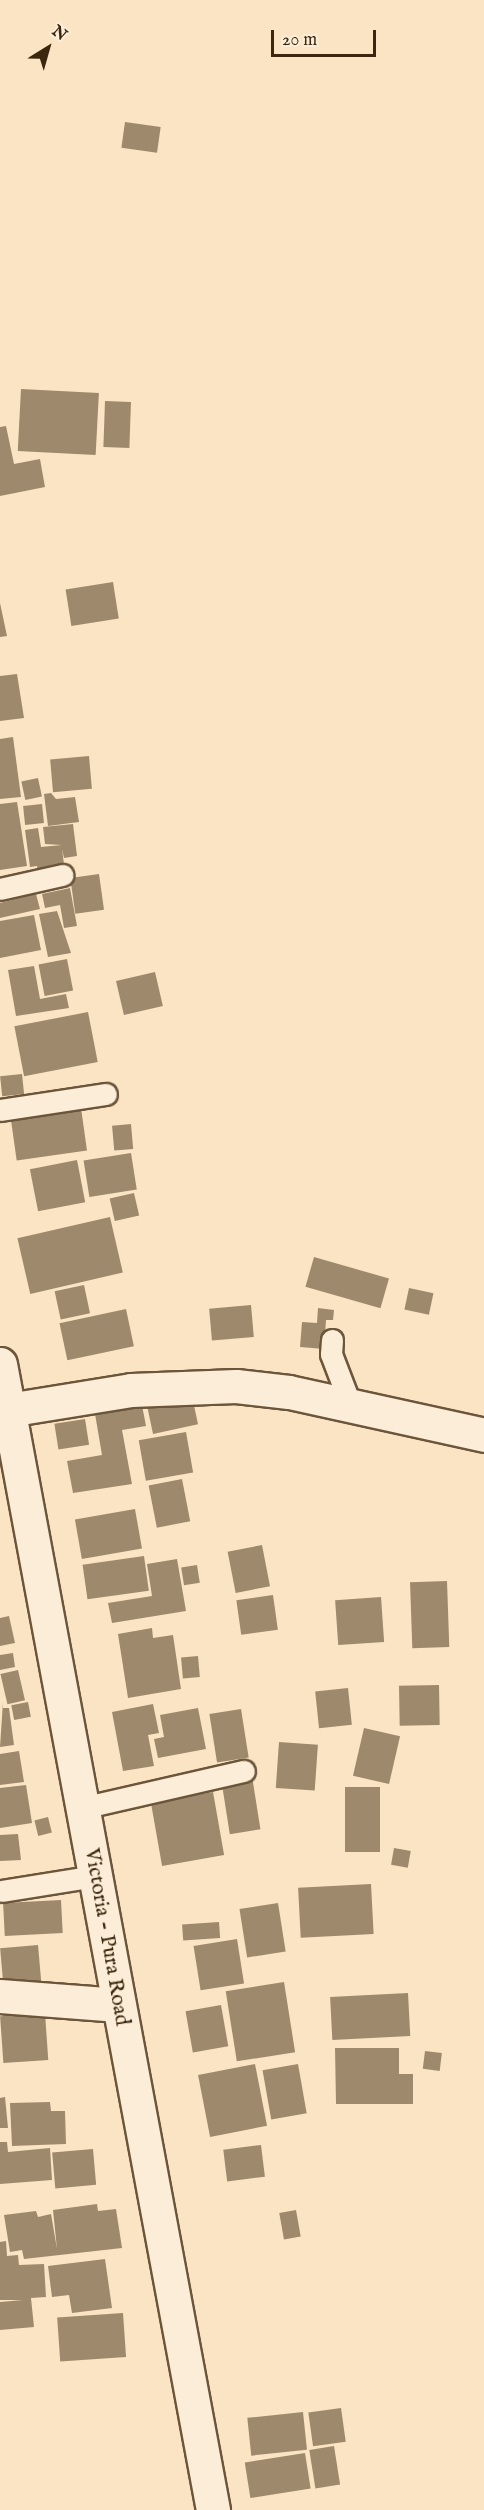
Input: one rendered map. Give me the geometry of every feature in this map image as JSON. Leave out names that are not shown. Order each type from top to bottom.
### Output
[{"type":"main road","name":"Victoria - Pura Road","points":[[0,1364],[213,2510]]},
{"type":"main road","points":[[8,1410],[131,1390],[200,1385],[289,1392],[484,1435]]},
{"type":"main road","points":[[0,1996],[119,2005]]},
{"type":"lane","points":[[0,889],[62,875]]},
{"type":"lane","points":[[0,1110],[106,1094]]},
{"type":"lane","points":[[332,1340],[331,1354],[351,1406]]},
{"type":"lane","points":[[82,1808],[244,1771]]},
{"type":"lane","points":[[2,1891],[95,1876]]},
{"type":"building","points":[[125,122],[161,127],[157,153],[121,148]]},
{"type":"building","points":[[21,389],[99,393],[96,455],[18,451]]},
{"type":"building","points":[[105,401],[131,402],[129,448],[103,447]]},
{"type":"building","points":[[6,426],[14,464],[40,459],[45,487],[0,496],[0,427]]},
{"type":"building","points":[[113,582],[119,619],[71,626],[66,590]]},
{"type":"building","points":[[0,603],[7,636],[0,637]]},
{"type":"building","points":[[17,674],[24,718],[0,721],[0,676]]},
{"type":"building","points":[[13,737],[21,797],[0,799],[0,739]]},
{"type":"building","points":[[89,756],[92,789],[53,792],[50,759]]},
{"type":"building","points":[[38,778],[42,797],[25,800],[21,782]]},
{"type":"building","points":[[51,793],[56,799],[75,797],[79,822],[48,826],[44,794]]},
{"type":"building","points":[[17,802],[27,866],[0,870],[0,804]]},
{"type":"building","points":[[42,804],[44,823],[25,825],[23,806]]},
{"type":"building","points":[[73,824],[77,856],[64,858],[62,849],[65,872],[38,875],[37,866],[30,867],[25,830],[38,828],[41,847],[62,845],[45,844],[43,827]]},
{"type":"building","points":[[99,874],[104,910],[75,914],[70,878]]},
{"type":"building","points":[[70,888],[77,926],[64,928],[60,905],[45,908],[42,894]]},
{"type":"building","points":[[36,894],[40,909],[0,918],[0,903]]},
{"type":"building","points":[[57,911],[71,953],[48,957],[39,914]]},
{"type":"building","points":[[34,915],[41,950],[0,958],[0,921]]},
{"type":"building","points":[[67,959],[73,990],[45,996],[39,965]]},
{"type":"building","points":[[34,966],[40,999],[66,994],[69,1008],[16,1016],[8,970]]},
{"type":"building","points":[[155,972],[163,1006],[124,1015],[116,981]]},
{"type":"building","points":[[88,1012],[98,1062],[24,1076],[14,1026]]},
{"type":"building","points":[[22,1074],[24,1094],[2,1096],[0,1076]]},
{"type":"building","points":[[81,1108],[87,1151],[17,1160],[11,1118]]},
{"type":"building","points":[[131,1124],[133,1149],[114,1151],[112,1126]]},
{"type":"building","points":[[131,1153],[137,1190],[89,1197],[84,1161]]},
{"type":"building","points":[[77,1160],[85,1202],[38,1211],[30,1169]]},
{"type":"building","points":[[134,1193],[139,1215],[115,1221],[110,1199]]},
{"type":"building","points":[[110,1217],[123,1273],[30,1294],[17,1238]]},
{"type":"building","points":[[314,1257],[389,1278],[380,1308],[305,1287]]},
{"type":"building","points":[[84,1285],[90,1313],[61,1320],[55,1291]]},
{"type":"building","points":[[409,1288],[433,1293],[429,1315],[404,1310]]},
{"type":"building","points":[[251,1305],[254,1337],[212,1341],[209,1309]]},
{"type":"building","points":[[318,1308],[334,1310],[333,1320],[326,1320],[324,1349],[300,1347],[302,1322],[317,1323]]},
{"type":"building","points":[[126,1309],[134,1346],[67,1360],[59,1323]]},
{"type":"building","points":[[192,1396],[198,1424],[153,1434],[147,1406]]},
{"type":"building","points":[[141,1400],[146,1426],[122,1430],[132,1484],[73,1493],[67,1461],[102,1455],[94,1408]]},
{"type":"building","points":[[85,1419],[89,1445],[58,1450],[54,1424]]},
{"type":"building","points":[[186,1432],[193,1472],[146,1481],[139,1440]]},
{"type":"building","points":[[182,1479],[190,1521],[157,1528],[149,1485]]},
{"type":"building","points":[[135,1509],[142,1548],[82,1559],[75,1520]]},
{"type":"building","points":[[262,1545],[270,1586],[236,1593],[228,1552]]},
{"type":"building","points":[[144,1556],[149,1591],[87,1599],[83,1565]]},
{"type":"building","points":[[177,1559],[186,1611],[112,1623],[108,1603],[152,1596],[147,1564]]},
{"type":"building","points":[[197,1565],[200,1583],[184,1585],[181,1568]]},
{"type":"building","points":[[447,1581],[449,1647],[412,1648],[410,1582]]},
{"type":"building","points":[[273,1595],[278,1630],[241,1635],[236,1600]]},
{"type":"building","points":[[381,1597],[384,1642],[338,1645],[335,1600]]},
{"type":"building","points":[[9,1616],[15,1643],[0,1646],[0,1618]]},
{"type":"building","points":[[152,1628],[153,1638],[173,1635],[181,1689],[128,1698],[118,1634]]},
{"type":"building","points":[[13,1653],[15,1667],[0,1670],[0,1655]]},
{"type":"building","points":[[198,1656],[200,1677],[183,1678],[181,1657]]},
{"type":"building","points":[[18,1670],[25,1700],[7,1704],[0,1674]]},
{"type":"building","points":[[439,1685],[440,1725],[400,1726],[399,1686]]},
{"type":"building","points":[[348,1688],[352,1725],[319,1728],[315,1691]]},
{"type":"building","points":[[3,1702],[3,1708],[9,1708],[14,1745],[0,1747]]},
{"type":"building","points":[[28,1702],[31,1717],[14,1720],[11,1705]]},
{"type":"building","points":[[153,1704],[159,1733],[148,1735],[154,1766],[123,1771],[112,1712]]},
{"type":"building","points":[[198,1708],[206,1749],[158,1758],[154,1739],[164,1737],[160,1715]]},
{"type":"building","points":[[241,1709],[249,1757],[217,1762],[209,1714]]},
{"type":"building","points":[[364,1728],[400,1736],[389,1784],[353,1776]]},
{"type":"building","points":[[279,1742],[318,1745],[315,1791],[276,1788]]},
{"type":"building","points":[[19,1751],[24,1782],[0,1785],[0,1754]]},
{"type":"building","points":[[252,1776],[260,1829],[230,1834],[221,1781]]},
{"type":"building","points":[[26,1785],[32,1823],[0,1828],[0,1788]]},
{"type":"building","points":[[345,1787],[380,1787],[380,1852],[345,1852]]},
{"type":"building","points":[[213,1792],[224,1855],[162,1866],[151,1803]]},
{"type":"building","points":[[48,1817],[52,1833],[38,1836],[34,1820]]},
{"type":"building","points":[[18,1834],[21,1860],[0,1861],[0,1835]]},
{"type":"building","points":[[394,1848],[411,1851],[408,1868],[391,1865]]},
{"type":"building","points":[[371,1884],[374,1934],[301,1938],[298,1888]]},
{"type":"building","points":[[61,1900],[63,1933],[5,1936],[3,1903]]},
{"type":"building","points":[[278,1903],[286,1951],[247,1957],[239,1909]]},
{"type":"building","points":[[219,1922],[220,1938],[183,1941],[182,1925]]},
{"type":"building","points":[[237,1939],[244,1983],[201,1990],[194,1946]]},
{"type":"building","points":[[38,1945],[41,1982],[3,1985],[0,1948]]},
{"type":"building","points":[[284,1982],[295,2052],[237,2061],[226,1991]]},
{"type":"building","points":[[408,1993],[410,2036],[332,2040],[330,1997]]},
{"type":"building","points":[[221,2005],[228,2046],[193,2053],[186,2011]]},
{"type":"building","points":[[45,2013],[48,2060],[3,2063],[0,2016]]},
{"type":"building","points":[[335,2048],[399,2048],[399,2074],[413,2074],[413,2104],[336,2104]]},
{"type":"building","points":[[425,2051],[442,2053],[440,2071],[423,2069]]},
{"type":"building","points":[[255,2064],[267,2126],[210,2137],[198,2075]]},
{"type":"building","points":[[298,2064],[307,2113],[271,2119],[263,2070]]},
{"type":"building","points":[[5,2097],[8,2128],[0,2128],[0,2098]]},
{"type":"building","points":[[50,2102],[51,2111],[65,2111],[66,2144],[12,2146],[10,2103]]},
{"type":"building","points":[[0,2142],[7,2142],[8,2152],[50,2148],[52,2180],[0,2184]]},
{"type":"building","points":[[261,2145],[265,2177],[227,2181],[223,2150]]},
{"type":"building","points":[[93,2149],[96,2185],[55,2188],[52,2153]]},
{"type":"building","points":[[97,2204],[98,2211],[116,2209],[122,2248],[24,2259],[22,2250],[10,2252],[4,2215],[36,2211],[38,2217],[51,2214],[57,2249],[53,2210]]},
{"type":"building","points":[[296,2210],[301,2237],[284,2240],[279,2213]]},
{"type":"building","points":[[6,2241],[7,2256],[18,2255],[19,2265],[44,2264],[46,2297],[31,2298],[34,2327],[0,2330],[0,2302],[23,2300],[0,2300],[0,2242]]},
{"type":"building","points":[[105,2259],[112,2308],[72,2313],[69,2295],[52,2297],[48,2266]]},
{"type":"building","points":[[123,2313],[126,2357],[60,2361],[57,2318]]},
{"type":"building","points":[[341,2408],[346,2442],[313,2446],[308,2413]]},
{"type":"building","points":[[303,2412],[307,2450],[251,2456],[247,2418]]},
{"type":"building","points":[[334,2446],[340,2485],[315,2488],[309,2450]]},
{"type":"building","points":[[305,2453],[311,2489],[250,2498],[245,2463]]}]
